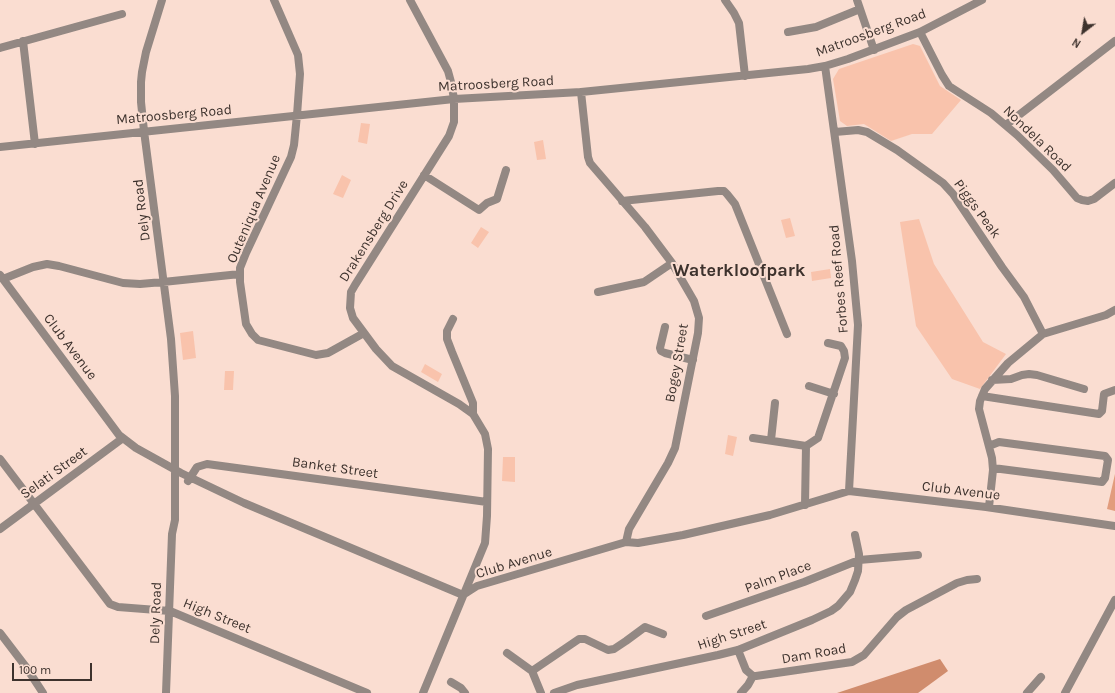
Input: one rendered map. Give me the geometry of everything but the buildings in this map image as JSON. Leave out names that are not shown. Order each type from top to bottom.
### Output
[{"type":"street","name":"Dely Road","points":[[162,0],[146,52],[142,72],[141,102],[173,360],[175,396],[175,419],[172,429],[172,471],[175,520],[172,534],[166,693]]},
{"type":"street","name":"Outeniqua Avenue","points":[[274,0],[298,55],[300,74],[297,115],[294,145],[291,157],[242,262],[240,274],[246,324],[258,340],[307,353],[322,354],[341,347],[364,333]]},
{"type":"street","name":"Drakensberg Drive","points":[[410,0],[448,71],[454,99],[454,122],[452,130],[351,292],[350,308],[352,315],[364,333],[386,361],[392,366],[459,404],[473,414],[482,427],[487,441],[485,543],[423,693]]},
{"type":"street","points":[[725,0],[739,23],[745,76]]},
{"type":"street","points":[[857,0],[874,50]]},
{"type":"street","name":"Matroosberg Road","points":[[0,147],[454,99],[581,92],[745,76],[825,66],[874,50],[920,32],[982,0]]},
{"type":"street","points":[[788,32],[816,27],[860,9]]},
{"type":"street","points":[[0,48],[122,14]]},
{"type":"street","name":"Nondela Road","points":[[920,32],[949,86],[991,113],[1006,125],[1048,165],[1073,194],[1082,200],[1088,201],[1094,199],[1115,183]]},
{"type":"street","points":[[23,41],[35,144]]},
{"type":"street","points":[[1006,125],[1115,41]]},
{"type":"street","name":"Forbes Reef Road","points":[[825,66],[856,296],[858,325],[849,491]]},
{"type":"street","name":"Bogey Street","points":[[581,92],[588,157],[590,163],[645,227],[672,263],[689,290],[698,310],[698,333],[673,455],[631,525],[627,533],[626,542]]},
{"type":"street","name":"Piggs Peak","points":[[835,132],[858,130],[867,132],[896,150],[943,183],[953,194],[1024,297],[1043,334]]},
{"type":"street","points":[[424,175],[479,210],[487,203],[497,199],[506,170]]},
{"type":"street","points":[[622,201],[724,191],[734,204],[787,334]]},
{"type":"street","points":[[598,292],[644,282],[672,263]]},
{"type":"street","points":[[1,277],[47,264],[123,283],[140,284],[240,274]]},
{"type":"street","name":"Club Avenue","points":[[1,277],[121,438],[134,452],[189,479],[210,492],[244,503],[463,595],[477,586],[626,542],[638,543],[683,535],[770,515],[849,491],[989,507],[1115,526]]},
{"type":"street","points":[[989,507],[992,468],[989,446],[980,415],[979,406],[982,396],[992,380],[1013,358],[1043,334],[1106,315],[1115,310]]},
{"type":"street","points":[[453,319],[447,331],[447,338],[473,404],[473,414]]},
{"type":"street","points":[[665,327],[660,348],[661,351],[693,360]]},
{"type":"street","points":[[753,438],[806,446],[818,438],[845,361],[844,351],[840,345],[828,343]]},
{"type":"street","points":[[992,380],[1011,379],[1029,374],[1084,389]]},
{"type":"street","points":[[809,386],[834,394]]},
{"type":"street","points":[[982,396],[1099,414],[1102,411],[1104,394],[1115,390]]},
{"type":"street","points":[[771,440],[775,403]]},
{"type":"street","name":"Selati Street","points":[[0,529],[121,438]]},
{"type":"street","points":[[989,446],[999,442],[1105,456],[1108,459],[1105,478],[1102,482],[992,468]]},
{"type":"street","points":[[806,446],[806,505]]},
{"type":"street","name":"High Street","points":[[0,459],[110,604],[118,607],[170,611],[353,690],[367,693]]},
{"type":"street","name":"Banket Street","points":[[189,479],[197,467],[207,464],[487,502]]},
{"type":"street","name":"High Street","points":[[554,693],[577,685],[738,650],[812,620],[835,608],[844,600],[852,588],[858,571],[859,547],[855,536]]},
{"type":"street","name":"Palm Place","points":[[706,616],[804,582],[858,560],[918,555]]},
{"type":"street","points":[[472,572],[477,586]]},
{"type":"street","name":"Dam Road","points":[[753,676],[761,676],[856,660],[864,655],[897,617],[906,610],[957,584],[967,580],[977,579]]},
{"type":"street","points":[[1065,693],[1115,600]]},
{"type":"street","points":[[532,671],[579,639],[585,639],[608,650],[614,649],[645,627],[663,634]]},
{"type":"street","points":[[0,633],[26,667],[43,693]]},
{"type":"street","points":[[738,650],[746,670],[753,676],[748,686],[741,693]]},
{"type":"street","points":[[506,653],[532,671],[541,693]]},
{"type":"street","points":[[1027,693],[1041,677]]},
{"type":"street","points":[[451,682],[466,693]]},
{"type":"shaded area","points":[[913,44],[920,46],[940,86],[961,100],[932,134],[912,134],[891,141],[864,124],[847,126],[840,121],[833,79],[839,69]]},
{"type":"shaded area","points":[[361,123],[370,124],[367,144],[358,142]]},
{"type":"shaded area","points":[[543,140],[546,159],[537,160],[534,142]]},
{"type":"shaded area","points":[[342,175],[351,180],[343,198],[333,194]]},
{"type":"shaded area","points":[[790,218],[795,236],[786,238],[781,220]]},
{"type":"shaded area","points":[[919,219],[934,264],[983,342],[1006,354],[980,389],[952,379],[916,326],[900,222]]},
{"type":"shaded area","points":[[481,227],[489,232],[478,248],[471,243]]},
{"type":"shaded area","points":[[830,269],[831,278],[812,281],[811,272]]},
{"type":"shaded area","points":[[193,331],[196,358],[183,360],[180,333]]},
{"type":"shaded area","points":[[425,364],[442,374],[438,382],[421,372]]},
{"type":"shaded area","points":[[225,371],[234,371],[233,390],[224,390]]},
{"type":"shaded area","points":[[728,435],[737,437],[733,456],[725,454]]},
{"type":"shaded area","points":[[503,457],[515,457],[515,482],[502,481]]},
{"type":"shaded area","points":[[1115,474],[1115,511],[1107,509]]},
{"type":"shaded area","points":[[940,659],[948,671],[918,693],[837,693]]},
{"type":"district","name":"Waterkloofpark","points":[[739,271]]}]
